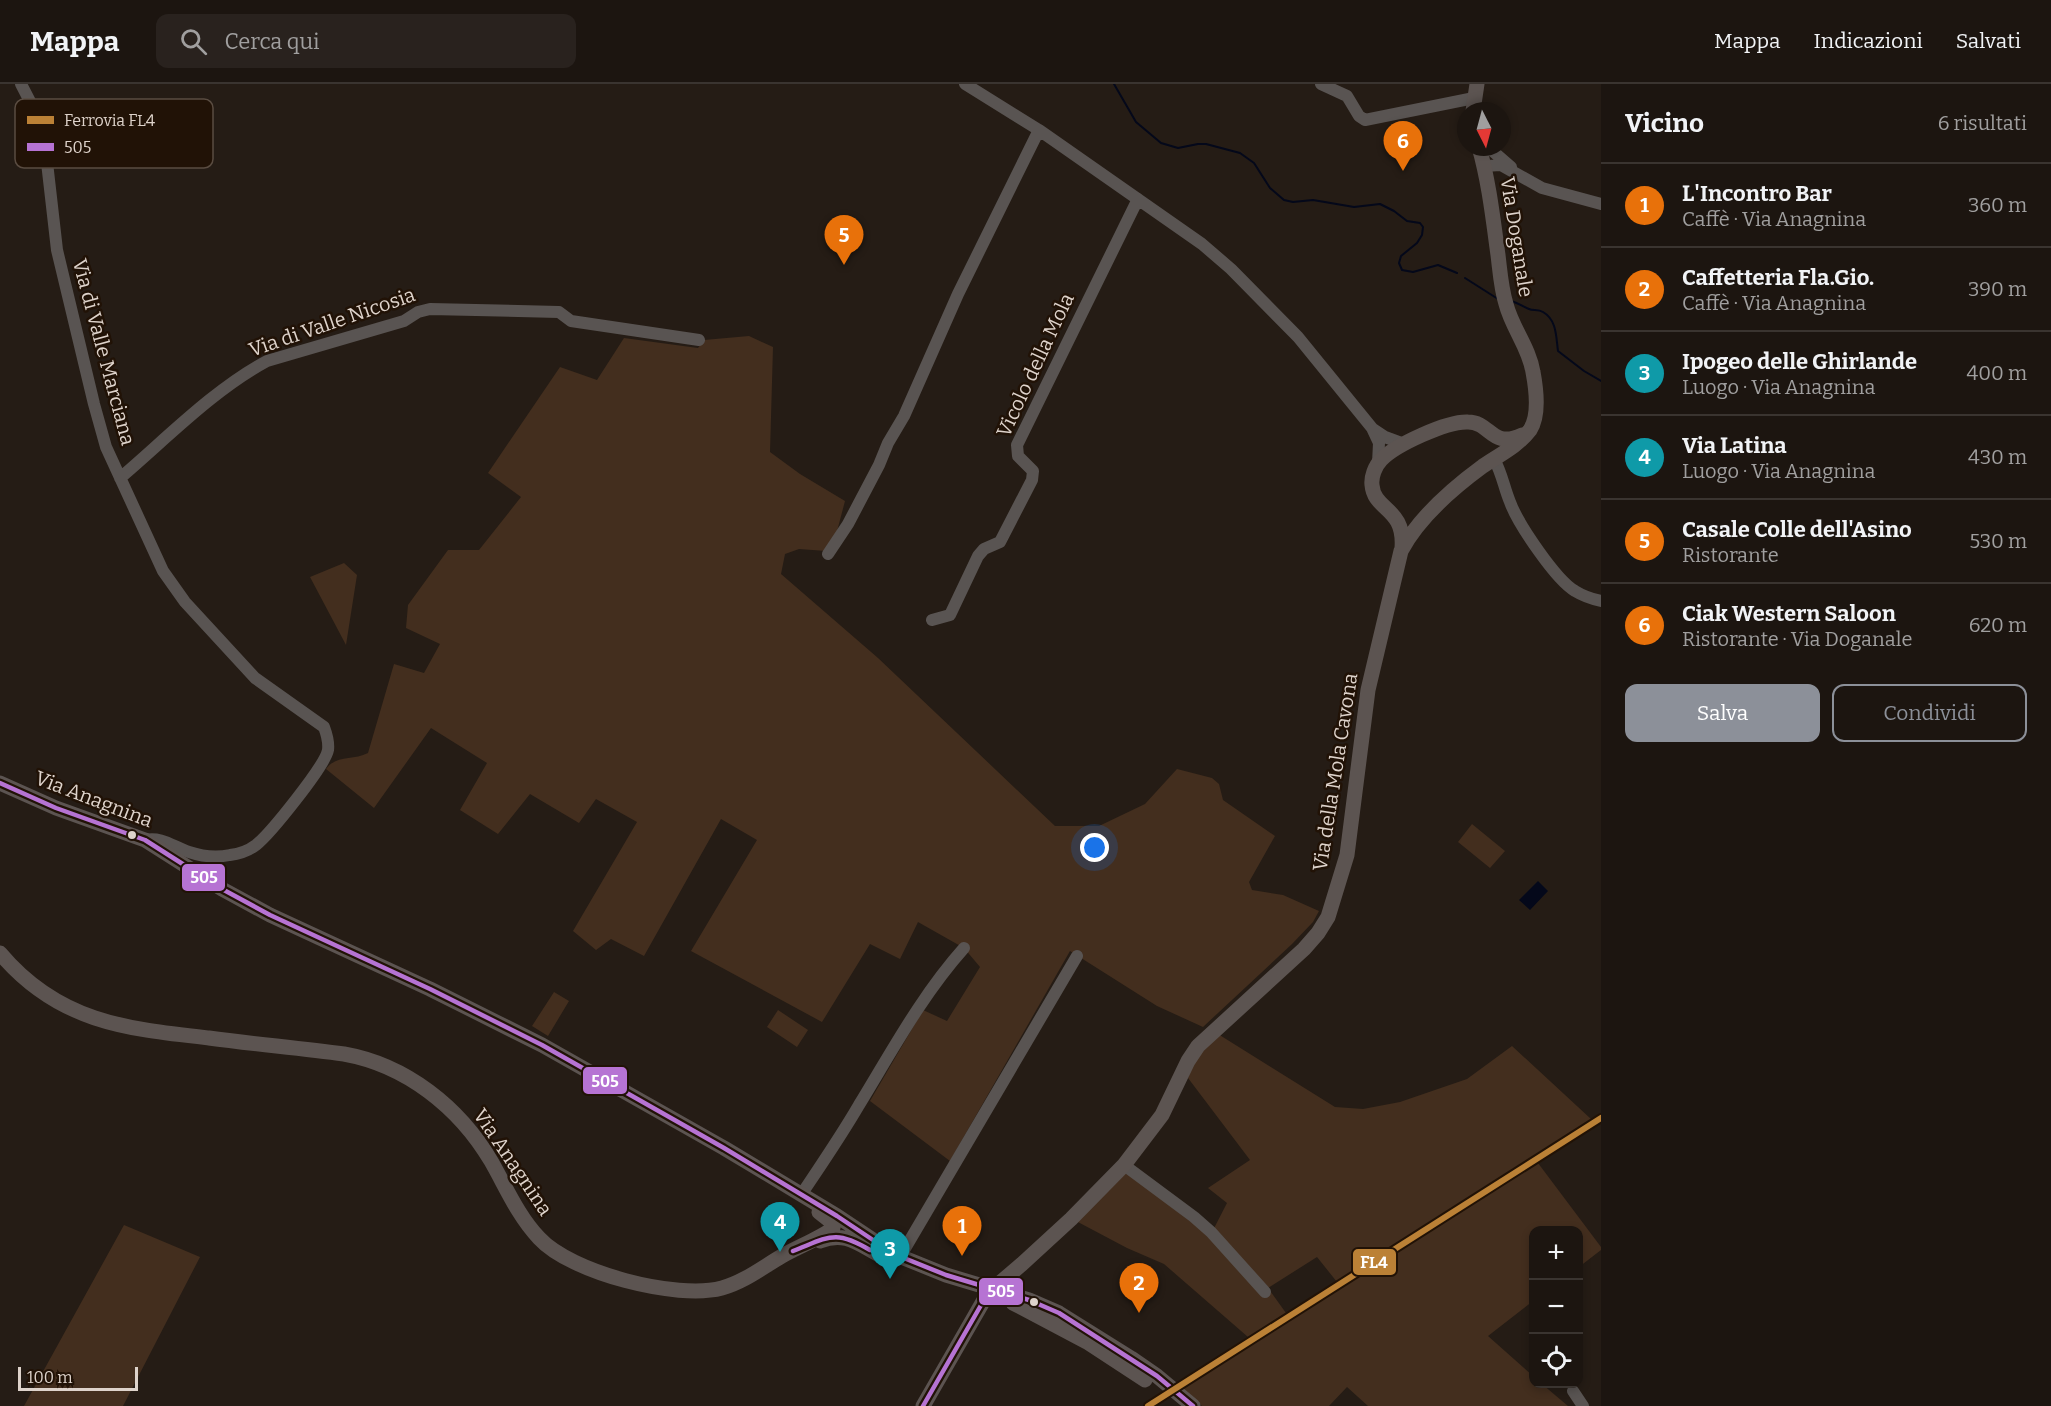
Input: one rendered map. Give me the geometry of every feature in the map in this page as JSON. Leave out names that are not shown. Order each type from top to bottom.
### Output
[{"type":"main road","name":"Via Doganale","points":[[1481,156],[1505,303],[1529,355],[1534,374],[1535,417],[1526,434]]},
{"type":"main road","points":[[1402,548],[1401,528],[1394,514],[1383,506],[1374,493],[1372,484],[1378,463],[1382,458],[1404,444],[1456,422],[1474,422],[1503,440],[1526,434]]},
{"type":"main road","points":[[1487,431],[1493,439],[1493,451],[1489,462]]},
{"type":"main road","name":"Via della Mola Cavona","points":[[923,1406],[991,1290],[1071,1218],[1124,1166],[1162,1115],[1188,1061],[1201,1042],[1304,949],[1318,933],[1328,916],[1347,855],[1368,690],[1395,568],[1402,548],[1433,508],[1526,434]]},
{"type":"main road","points":[[1394,514],[1422,515],[1433,508]]},
{"type":"main road","name":"Via Anagnina","points":[[0,783],[56,808],[145,840],[255,907],[549,1049],[774,1178],[900,1257],[946,1275],[1054,1310],[1088,1329],[1178,1406]]},
{"type":"main road","name":"Via Anagnina","points":[[0,953],[19,973],[45,993],[84,1014],[113,1024],[146,1031],[345,1054],[373,1060],[399,1072],[437,1098],[463,1122],[483,1148],[522,1216],[537,1236],[561,1256],[580,1266],[650,1285],[678,1290],[700,1292],[732,1285],[832,1229],[832,1223],[774,1178]]},
{"type":"main road","name":"Via Anagnina","points":[[793,1251],[828,1238],[846,1238],[911,1270],[991,1290]]},
{"type":"main road","name":"Via Anagnina","points":[[1118,1356],[1157,1376],[1192,1406]]},
{"type":"street","name":"Via di Valle Marciana","points":[[21,84],[29,99]]},
{"type":"street","points":[[965,84],[1040,130],[1202,244],[1231,269],[1298,337],[1372,428],[1379,443],[1378,463]]},
{"type":"street","points":[[1321,84],[1348,98],[1359,116],[1365,120],[1475,98]]},
{"type":"street","points":[[828,554],[848,524],[904,416],[958,294],[1040,130]]},
{"type":"street","points":[[1498,156],[1521,176]]},
{"type":"street","points":[[1484,166],[1501,165],[1547,190],[1601,204]]},
{"type":"street","name":"Via di Valle Marciana","points":[[48,168],[57,250],[106,447],[163,571],[185,602],[255,678],[324,727],[328,737],[328,751],[321,765],[268,833],[250,849],[236,854],[215,856],[190,852],[156,838],[145,840]]},
{"type":"street","name":"Vicolo della Mola","points":[[932,620],[950,615],[978,556],[984,549],[1000,542],[1032,480],[1033,471],[1018,456],[1017,445],[1138,199]]},
{"type":"street","name":"Via di Valle Nicosia","points":[[120,478],[230,384],[252,369],[267,361],[404,321],[418,312],[430,309],[559,312],[571,321],[699,340]]},
{"type":"street","points":[[1372,428],[1385,437],[1404,444]]},
{"type":"street","points":[[1489,462],[1500,470],[1510,504],[1546,561],[1576,592],[1601,601]]},
{"type":"street","points":[[801,1195],[855,1112],[918,1007],[939,977],[964,948]]},
{"type":"street","points":[[900,1257],[1077,956]]},
{"type":"street","points":[[1124,1166],[1203,1224],[1265,1292]]},
{"type":"street","points":[[1573,1391],[1583,1406]]},
{"type":"shaded area","points":[[749,336],[773,347],[770,452],[800,474],[845,501],[835,539],[826,551],[799,549],[785,554],[781,574],[878,658],[1055,826],[1099,826],[1145,804],[1177,769],[1212,778],[1219,784],[1223,800],[1275,836],[1249,882],[1252,890],[1283,895],[1319,911],[1313,922],[1292,944],[1203,1027],[1157,1006],[1070,951],[950,1161],[870,1101],[923,1010],[947,1021],[980,967],[964,948],[918,922],[900,959],[870,944],[822,1022],[691,951],[757,840],[721,819],[644,956],[611,939],[596,950],[573,931],[637,822],[596,799],[579,823],[530,794],[498,834],[460,810],[487,763],[431,728],[374,808],[326,769],[340,759],[368,753],[394,664],[424,673],[440,644],[406,628],[408,605],[448,550],[479,550],[521,497],[488,473],[560,367],[597,380],[624,338],[698,348],[704,340]]},
{"type":"shaded area","points":[[344,563],[357,575],[346,645],[310,577]]},
{"type":"shaded area","points":[[1472,824],[1505,851],[1490,868],[1458,842]]},
{"type":"shaded area","points":[[554,992],[569,1001],[548,1036],[532,1026]]},
{"type":"shaded area","points":[[778,1010],[808,1030],[797,1047],[767,1027]]},
{"type":"shaded area","points":[[1218,1034],[1335,1107],[1363,1109],[1400,1102],[1467,1079],[1512,1046],[1591,1119],[1337,1282],[1317,1257],[1268,1288],[1286,1313],[1248,1337],[1164,1264],[1127,1248],[1076,1221],[1124,1171],[1210,1236],[1227,1203],[1208,1188],[1250,1160],[1188,1078],[1193,1062]]},
{"type":"shaded area","points":[[1538,1163],[1601,1247],[1601,1250],[1583,1264],[1583,1226],[1529,1226],[1529,1304],[1488,1336],[1529,1372],[1529,1388],[1547,1388],[1568,1406],[1368,1406],[1347,1387],[1329,1406],[1202,1406],[1183,1389]]},
{"type":"shaded area","points":[[124,1225],[200,1257],[123,1406],[24,1406]]},
{"type":"water","points":[[1538,881],[1548,891],[1530,910],[1519,900]]},
{"type":"waterway","points":[[1114,84],[1136,122],[1161,143],[1178,148],[1206,144],[1240,153],[1254,163],[1270,188],[1284,200],[1293,202],[1313,200],[1354,207],[1380,204],[1407,221],[1420,223],[1423,227],[1422,235],[1417,243],[1401,256],[1399,263],[1402,270],[1413,272],[1438,265],[1457,273]]},
{"type":"waterway","points":[[1465,278],[1498,299]]},
{"type":"waterway","points":[[1511,301],[1548,315],[1555,329],[1558,351],[1601,381]]},
{"type":"rail line","name":"FL4","points":[[1148,1406],[1601,1118]]},
{"type":"transit line","name":"505","points":[[0,783],[56,808],[145,840],[222,889],[270,915],[430,989],[542,1045],[724,1148],[837,1216],[894,1254],[946,1275],[1029,1300],[1059,1313],[1157,1376],[1193,1406]]},
{"type":"transit line","name":"505","points":[[793,1251],[832,1237],[848,1239],[870,1250]]},
{"type":"transit line","name":"505","points":[[923,1406],[988,1293],[994,1288]]},
{"type":"place","name":"Ciak Western Saloon","points":[[1403,171]]},
{"type":"place","name":"Casale Colle dell'Asino","points":[[844,265]]},
{"type":"place","name":"Via Latina","points":[[780,1252]]},
{"type":"place","name":"L'Incontro Bar","points":[[962,1256]]},
{"type":"place","name":"Ipogeo delle Ghirlande","points":[[890,1279]]},
{"type":"place","name":"Caffetteria Fla.Gio.","points":[[1139,1313]]}]
